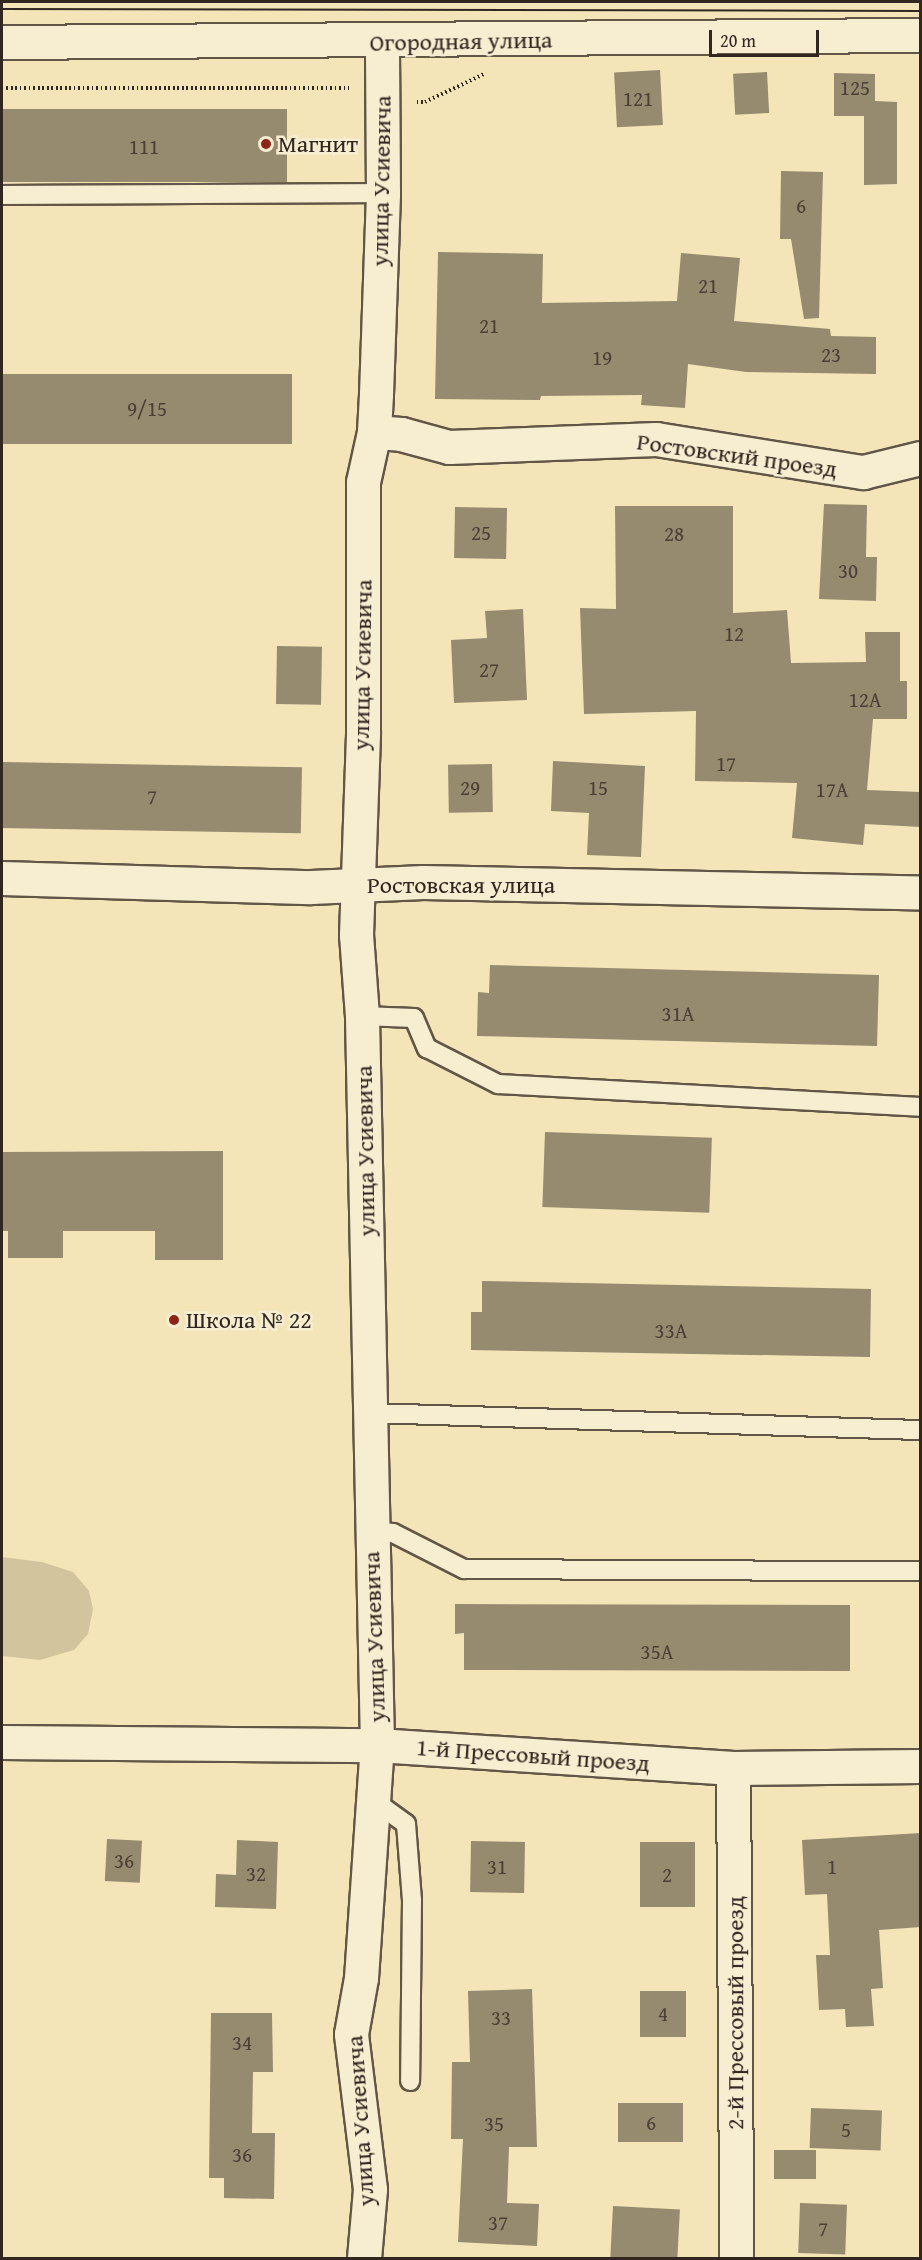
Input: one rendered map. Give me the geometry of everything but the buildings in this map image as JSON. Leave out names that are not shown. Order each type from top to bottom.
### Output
[{"type":"street","name":"Огородная улица","points":[[2,42],[382,42],[921,35]]},
{"type":"street","name":"улица Усиевича","points":[[364,2259],[370,2189],[351,2034],[361,1978],[377,1744],[362,1016],[357,885],[363,732],[363,482],[374,432],[383,193],[382,42]]},
{"type":"street","name":"Ростовский проезд","points":[[374,432],[401,434],[449,447],[656,439],[863,472],[921,458]]},
{"type":"street","name":"Ростовская улица","points":[[2,878],[357,885],[423,882],[921,892]]},
{"type":"street","name":"1-й Прессовый проезд","points":[[2,1742],[377,1744],[733,1768],[921,1766]]},
{"type":"street","name":"2-й Прессовый проезд","points":[[733,1768],[736,2259]]},
{"type":"lane","points":[[2,195],[383,193]]},
{"type":"lane","points":[[362,1016],[414,1018],[427,1048],[498,1084],[921,1107]]},
{"type":"lane","points":[[369,1413],[921,1430]]},
{"type":"lane","points":[[371,1531],[393,1533],[464,1569],[921,1571]]},
{"type":"lane","points":[[373,1800],[406,1824],[412,1900],[410,2081]]},
{"type":"path","points":[[2,88],[349,88],[382,101],[425,102],[469,84],[499,64],[504,41]]},
{"type":"shaded area","points":[[2,1557],[42,1562],[73,1572],[89,1591],[93,1609],[88,1634],[74,1650],[40,1660],[2,1656]]},
{"type":"tram line","points":[[2,9],[920,11]]},
{"type":"place","name":"Магнит","points":[[266,144]]},
{"type":"place","name":"Школа № 22","points":[[174,1320]]}]
